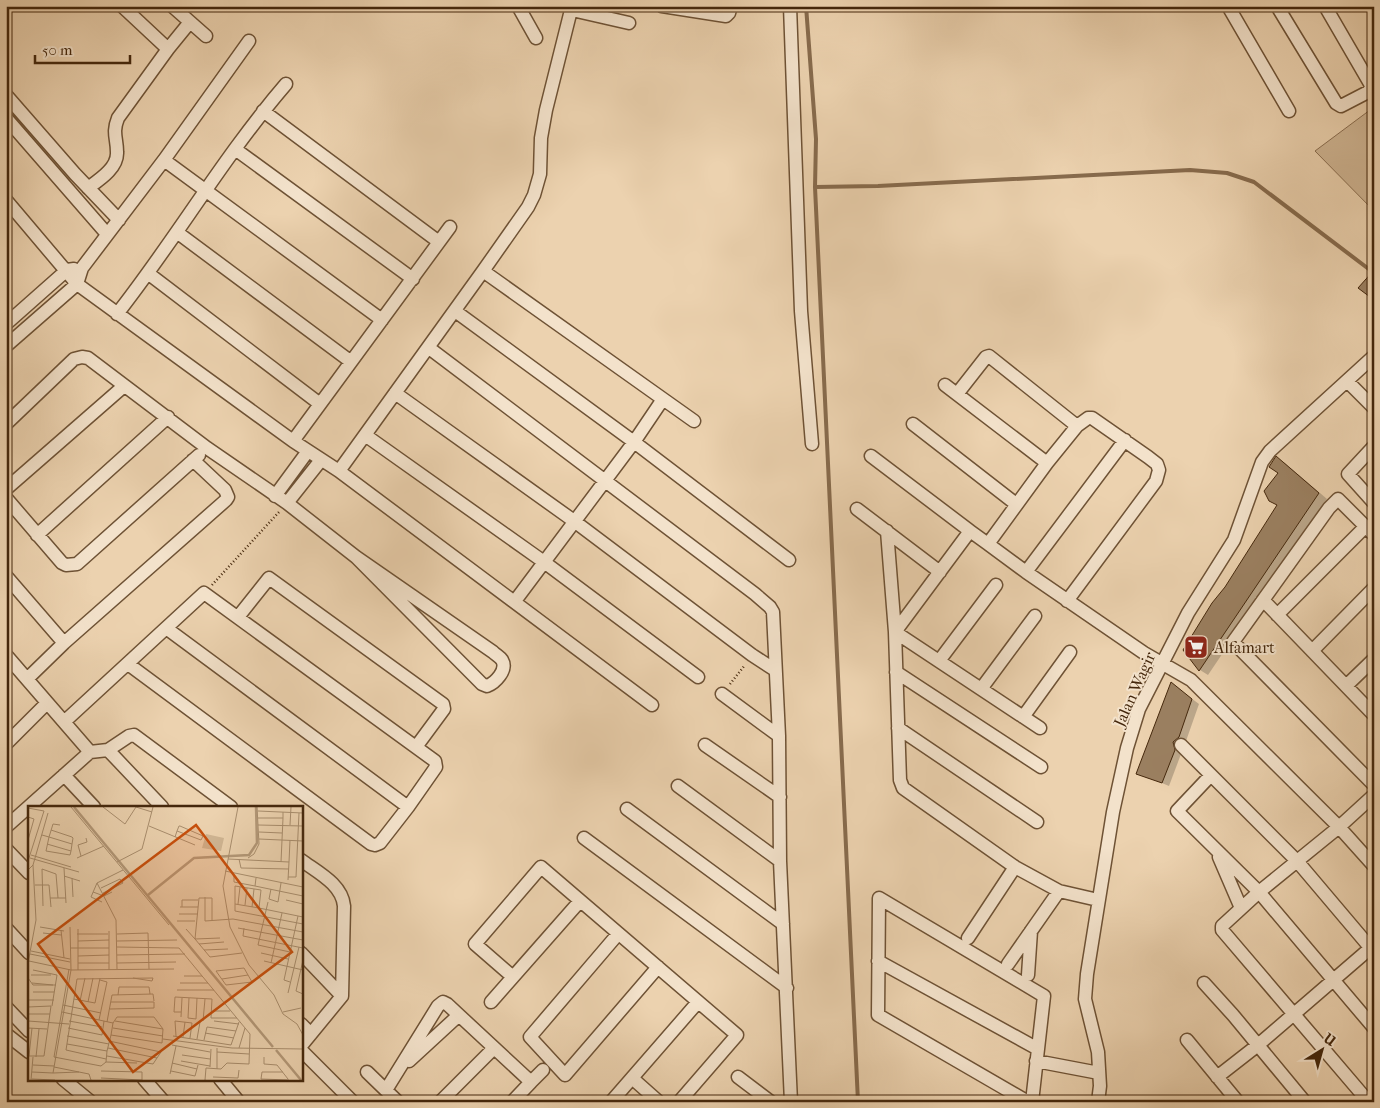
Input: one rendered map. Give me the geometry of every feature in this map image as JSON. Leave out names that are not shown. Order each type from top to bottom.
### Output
[{"type":"street","points":[[122,6],[168,49]]},
{"type":"street","points":[[172,6],[206,36]]},
{"type":"street","points":[[518,6],[536,38]]},
{"type":"street","points":[[662,6],[726,16],[731,6]]},
{"type":"street","points":[[790,6],[801,311],[812,444]]},
{"type":"street","points":[[1228,6],[1289,112]]},
{"type":"street","points":[[1277,6],[1336,103],[1341,106],[1368,92],[1372,86],[1325,6]]},
{"type":"street","points":[[339,471],[429,348],[528,207],[540,174],[541,138],[546,110],[571,7],[629,23]]},
{"type":"street","points":[[88,188],[110,169],[116,160],[118,152],[114,135],[118,118],[190,22]]},
{"type":"street","points":[[6,346],[77,284],[82,268],[164,160],[249,41]]},
{"type":"street","points":[[117,314],[149,274],[263,111],[286,84]]},
{"type":"street","points":[[6,94],[88,188],[119,220]]},
{"type":"street","points":[[263,111],[439,242]]},
{"type":"street","points":[[6,118],[108,234]]},
{"type":"street","points":[[236,149],[413,278]]},
{"type":"street","points":[[164,160],[382,320]]},
{"type":"street","points":[[6,200],[77,284],[308,452],[339,471],[652,705]]},
{"type":"street","points":[[293,441],[450,227]]},
{"type":"street","points":[[178,233],[350,361]]},
{"type":"street","points":[[6,324],[67,270],[82,268]]},
{"type":"street","points":[[483,271],[694,421]]},
{"type":"street","points":[[149,274],[320,404]]},
{"type":"street","points":[[455,311],[634,442],[789,560]]},
{"type":"street","points":[[429,348],[770,607],[774,619],[780,797],[780,861],[791,1102]]},
{"type":"street","points":[[957,394],[980,363],[989,356],[1077,426]]},
{"type":"street","name":"Jalan Wagir","points":[[1098,1102],[1098,1052],[1085,999],[1112,812],[1127,748],[1139,708],[1188,613],[1234,540],[1262,462],[1270,451],[1374,356]]},
{"type":"street","points":[[6,424],[74,359],[82,357],[92,361],[207,448],[287,503],[356,557],[502,659],[504,664],[503,670],[491,684],[487,686],[482,684],[356,557]]},
{"type":"street","points":[[1347,381],[1374,408]]},
{"type":"street","points":[[945,385],[1047,463]]},
{"type":"street","points":[[6,490],[124,386]]},
{"type":"street","points":[[395,393],[574,521],[752,655],[775,670]]},
{"type":"street","points":[[515,601],[634,442],[663,399]]},
{"type":"street","points":[[37,535],[168,417]]},
{"type":"street","points":[[988,544],[1016,504],[1077,426],[1088,418],[1092,418],[1125,440],[1157,464],[1159,475],[1067,601]]},
{"type":"street","points":[[913,424],[1016,504]]},
{"type":"street","points":[[365,435],[544,562],[698,676]]},
{"type":"street","points":[[1026,572],[1125,440]]},
{"type":"street","points":[[1374,446],[1348,474],[1374,503]]},
{"type":"street","points":[[6,498],[62,563],[66,565],[77,564],[207,448]]},
{"type":"street","points":[[276,496],[308,452]]},
{"type":"street","points":[[871,456],[1067,601],[1144,654],[1191,680],[1339,827],[1374,866]]},
{"type":"street","points":[[27,679],[64,643],[226,500],[228,497],[225,490],[193,460]]},
{"type":"street","points":[[287,503],[321,460]]},
{"type":"street","points":[[1277,615],[1369,531],[1338,499],[1328,508],[1233,642],[1374,786]]},
{"type":"street","points":[[857,509],[940,572]]},
{"type":"street","points":[[895,632],[970,530]]},
{"type":"street","points":[[887,531],[895,632],[900,780],[903,788],[1015,867],[1059,891],[1098,900]]},
{"type":"street","points":[[6,576],[64,643]]},
{"type":"street","points":[[238,617],[267,579],[272,579],[443,704],[444,709],[416,747]]},
{"type":"street","points":[[939,661],[996,585]]},
{"type":"street","points":[[1312,651],[1374,588]]},
{"type":"street","points":[[64,722],[204,593],[435,761],[436,767],[380,843],[372,844],[128,664]]},
{"type":"street","points":[[1262,600],[1374,714]]},
{"type":"street","points":[[980,689],[1035,616]]},
{"type":"street","points":[[166,628],[408,807]]},
{"type":"street","points":[[895,632],[1040,728]]},
{"type":"street","points":[[1023,716],[1070,652]]},
{"type":"street","points":[[6,655],[90,752]]},
{"type":"street","points":[[1346,686],[1374,659]]},
{"type":"street","points":[[896,672],[1041,766]]},
{"type":"street","points":[[722,694],[778,736]]},
{"type":"street","points":[[9,735],[47,703]]},
{"type":"street","points":[[898,728],[1037,822]]},
{"type":"street","points":[[31,806],[90,752],[108,750],[129,736],[138,736],[230,806]]},
{"type":"street","points":[[706,745],[780,797]]},
{"type":"street","points":[[1181,745],[1297,861],[1373,948],[1217,1077]]},
{"type":"street","points":[[108,750],[161,806]]},
{"type":"street","points":[[64,775],[93,806]]},
{"type":"street","points":[[1211,775],[1177,811],[1259,892],[1374,1028]]},
{"type":"street","points":[[678,786],[780,861]]},
{"type":"street","points":[[1369,1099],[1222,930],[1222,926],[1259,892],[1339,827],[1374,795]]},
{"type":"street","points":[[6,827],[28,809]]},
{"type":"street","points":[[627,809],[783,924]]},
{"type":"street","points":[[584,838],[787,988]]},
{"type":"street","points":[[6,849],[28,872]]},
{"type":"street","points":[[1216,850],[1241,908]]},
{"type":"street","points":[[302,861],[336,887],[343,896],[344,906],[342,996],[302,1047]]},
{"type":"street","points":[[514,977],[475,944],[541,867],[737,1035],[679,1102]]},
{"type":"street","points":[[968,938],[1015,867]]},
{"type":"street","points":[[1008,964],[1059,891]]},
{"type":"street","points":[[1028,1102],[878,1015],[879,898],[1044,996],[1032,1102]]},
{"type":"street","points":[[491,1002],[580,901]]},
{"type":"street","points":[[6,928],[28,952]]},
{"type":"street","points":[[1028,975],[1031,931]]},
{"type":"street","points":[[618,934],[530,1037],[565,1075],[658,968]]},
{"type":"street","points":[[302,954],[342,996]]},
{"type":"street","points":[[878,962],[1037,1055],[1099,1073]]},
{"type":"street","points":[[1204,983],[1306,1102]]},
{"type":"street","points":[[386,1090],[442,1002],[448,1004],[531,1082]]},
{"type":"street","points":[[611,1102],[698,1002]]},
{"type":"street","points":[[6,1007],[28,1030]]},
{"type":"street","points":[[398,1071],[459,1015]]},
{"type":"street","points":[[302,1025],[311,1034]]},
{"type":"street","points":[[6,1034],[28,1051]]},
{"type":"street","points":[[1187,1040],[1238,1102]]},
{"type":"street","points":[[440,1102],[494,1048]]},
{"type":"street","points":[[302,1049],[353,1102]]},
{"type":"street","points":[[512,1102],[543,1070]]},
{"type":"street","points":[[366,1072],[398,1102]]},
{"type":"street","points":[[738,1077],[772,1102]]},
{"type":"street","points":[[632,1078],[659,1102]]},
{"type":"street","points":[[64,1080],[93,1102]]},
{"type":"street","points":[[75,1080],[93,1102]]},
{"type":"street","points":[[145,1080],[164,1102]]},
{"type":"street","points":[[221,1080],[239,1102]]},
{"type":"path","points":[[204,593],[287,503]]},
{"type":"path","points":[[722,694],[752,655]]},
{"type":"shaded area","points":[[1374,107],[1374,211],[1315,151]]},
{"type":"building","points":[[1374,270],[1374,300],[1358,288]]},
{"type":"building","points":[[1276,456],[1319,493],[1199,671],[1183,650],[1277,505],[1269,501],[1264,491],[1278,473],[1269,467]]},
{"type":"building","points":[[1171,682],[1192,699],[1179,737],[1173,742],[1175,750],[1162,783],[1136,774]]},
{"type":"waterway","points":[[806,6],[816,139],[815,187],[858,1102]]},
{"type":"waterway","points":[[815,187],[878,186],[1190,170],[1227,173],[1254,182],[1374,273]]},
{"type":"place","name":"Alfamart","points":[[1196,647]]}]
